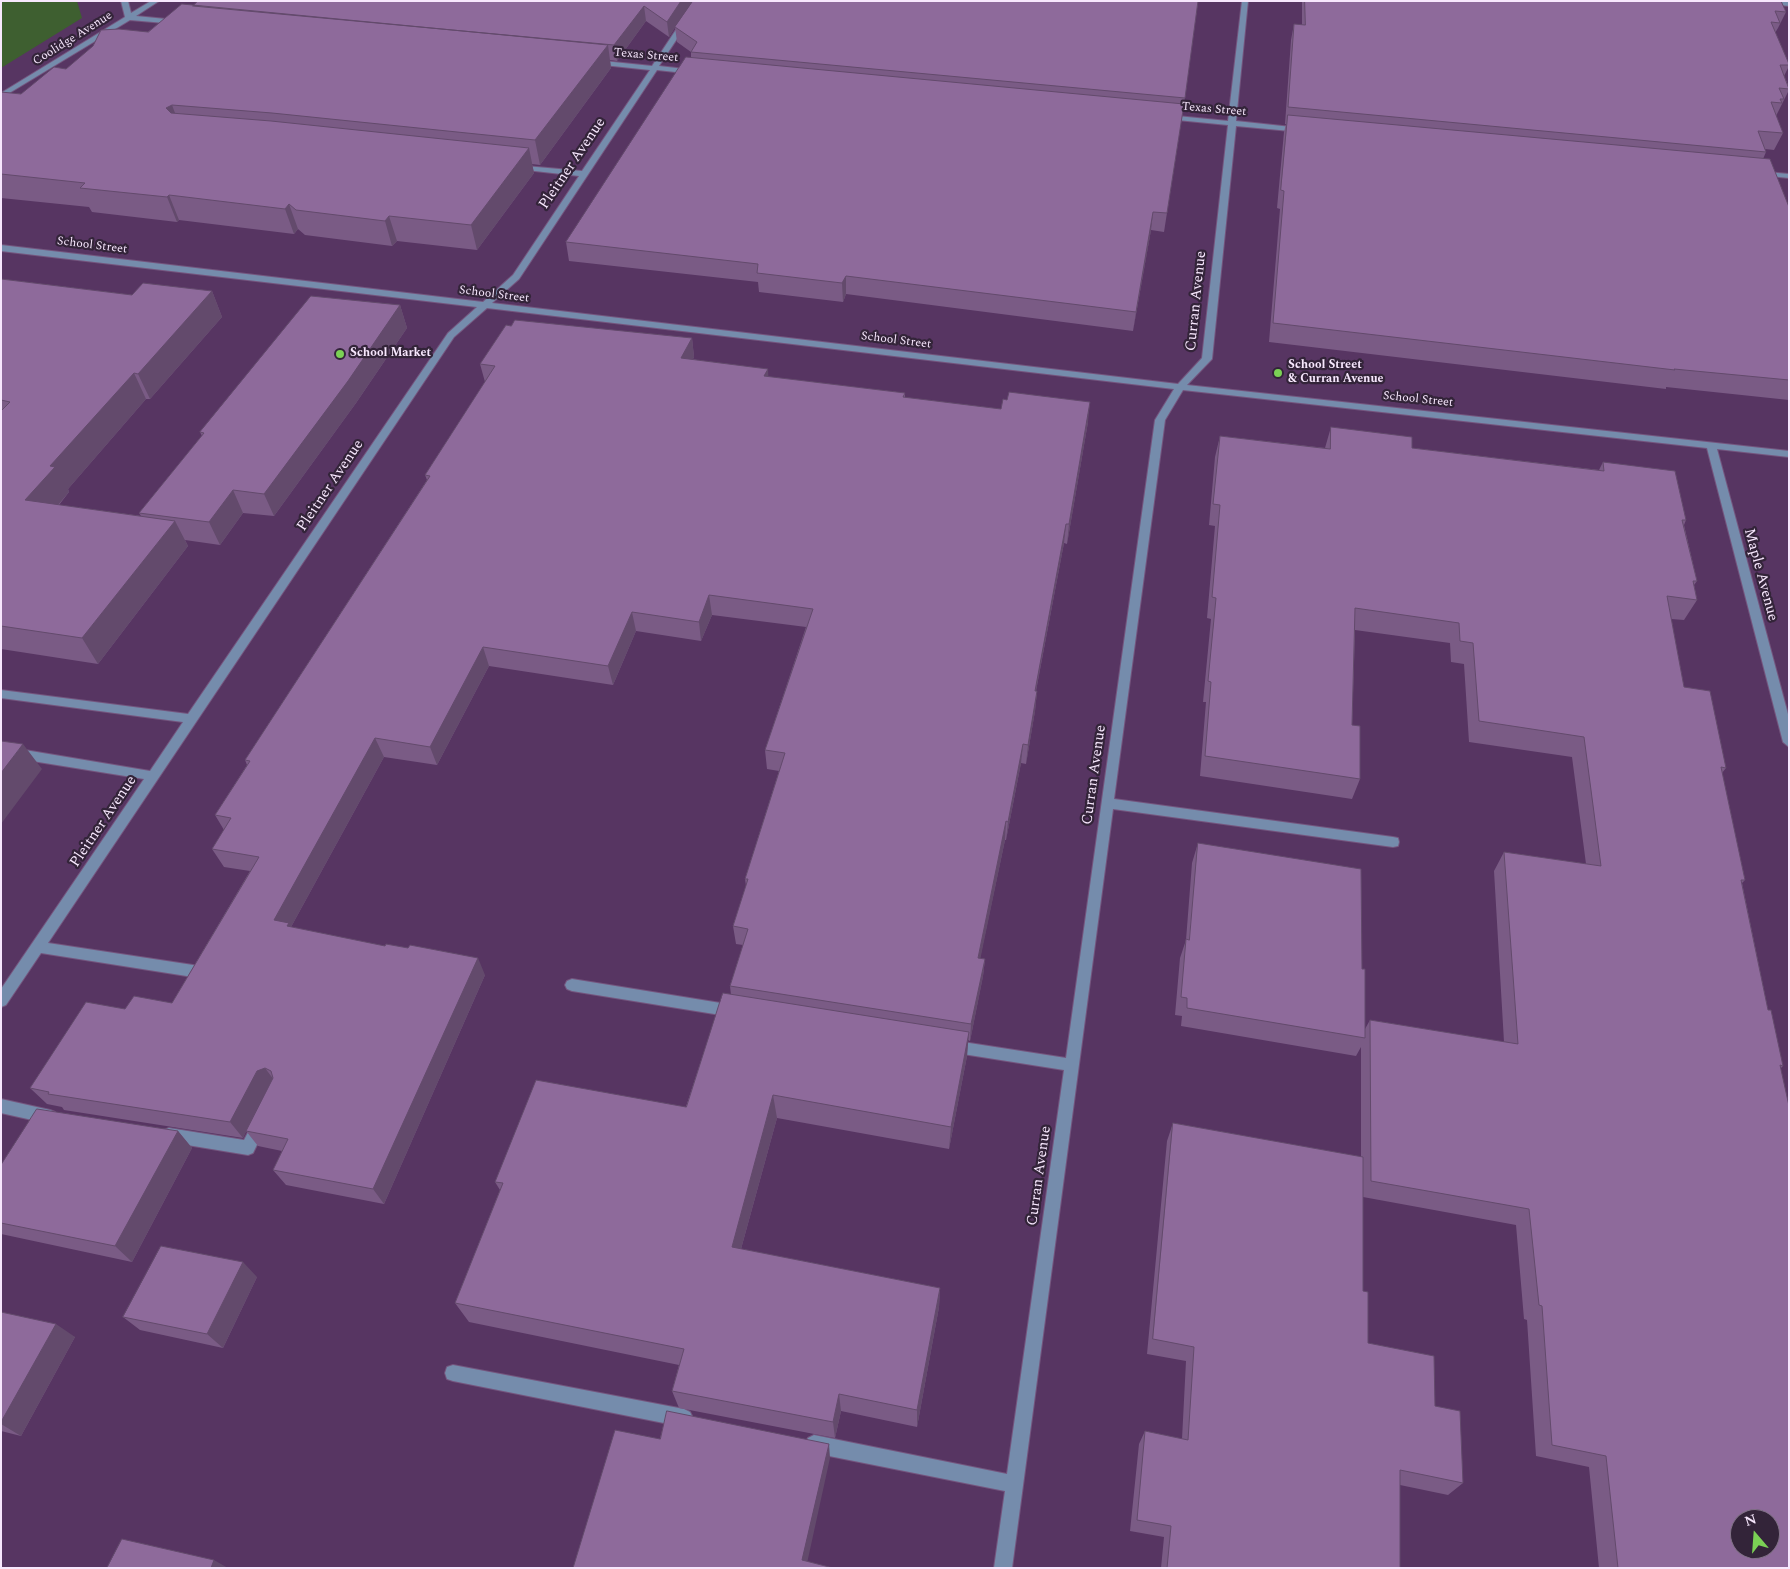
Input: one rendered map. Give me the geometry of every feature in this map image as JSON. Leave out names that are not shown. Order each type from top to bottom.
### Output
[{"type":"street","points":[[124,1],[129,18],[187,24]]},
{"type":"street","name":"Coolidge Avenue","points":[[1,96],[156,1]]},
{"type":"street","name":"Pleitner Avenue","points":[[1,1001],[7,982],[38,947],[451,335],[516,277],[699,1]]},
{"type":"street","name":"Curran Avenue","points":[[1003,1568],[1160,420],[1180,387],[1208,359],[1245,1]]},
{"type":"street","points":[[1760,1],[1789,4]]},
{"type":"street","name":"Texas Street","points":[[587,62],[704,73]]},
{"type":"street","name":"Texas Street","points":[[1154,116],[1312,131]]},
{"type":"street","points":[[507,166],[584,174]]},
{"type":"street","points":[[1749,172],[1789,176]]},
{"type":"street","name":"School Street","points":[[1,248],[1180,387],[1789,454]]},
{"type":"street","name":"Maple Avenue","points":[[1711,445],[1789,742]]},
{"type":"street","points":[[1,694],[192,719]]},
{"type":"street","points":[[1,751],[153,776]]},
{"type":"street","points":[[1108,802],[1392,842]]},
{"type":"street","points":[[38,947],[193,972]]},
{"type":"street","points":[[572,985],[748,1013]]},
{"type":"street","points":[[934,1043],[1072,1065]]},
{"type":"street","points":[[1,1106],[64,1119]]},
{"type":"street","points":[[151,1133],[248,1148],[268,1109]]},
{"type":"street","points":[[453,1372],[695,1420]]},
{"type":"street","points":[[802,1442],[1015,1484]]},
{"type":"green space","points":[[1,1],[77,1],[82,18],[1,68]]},
{"type":"building","points":[[198,1],[681,1],[667,22],[644,6],[614,45],[193,6]]},
{"type":"building","points":[[693,1],[1198,1],[1185,98],[691,52],[697,42],[675,27]]},
{"type":"building","points":[[1305,1],[1781,1],[1786,12],[1775,11],[1780,23],[1771,22],[1789,64],[1780,65],[1789,89],[1779,88],[1784,99],[1780,99],[1782,103],[1771,102],[1783,133],[1758,131],[1766,152],[1288,107],[1294,24],[1305,25]]},
{"type":"building","points":[[182,4],[608,45],[535,140],[272,113],[172,105],[166,108],[171,113],[271,121],[529,148],[471,225],[389,216],[385,221],[296,210],[289,204],[285,209],[169,195],[167,197],[80,188],[85,183],[1,174],[1,92],[21,94],[54,67],[66,69],[93,46],[101,30],[119,29],[148,32]]},
{"type":"building","points":[[686,57],[1184,104],[1167,213],[1153,212],[1136,312],[846,276],[842,283],[757,273],[758,264],[566,242]]},
{"type":"building","points":[[1288,115],[1770,159],[1789,207],[1789,380],[1675,370],[1273,323],[1284,191],[1281,190]]},
{"type":"building","points":[[1,279],[132,295],[143,283],[212,291],[138,374],[134,373],[50,466],[55,467],[25,500],[175,521],[82,638],[1,626],[1,411],[10,402],[1,400]]},
{"type":"building","points":[[311,296],[400,305],[348,381],[264,494],[233,490],[209,522],[139,513],[204,433],[200,432]]},
{"type":"building","points":[[515,320],[692,338],[681,358],[768,369],[764,376],[905,393],[903,397],[1001,409],[1003,399],[1007,400],[1009,392],[1090,402],[1069,524],[1066,524],[1035,691],[1037,691],[1028,745],[1023,744],[978,958],[985,959],[971,1024],[730,986],[748,929],[733,926],[748,879],[745,879],[785,753],[765,750],[813,609],[709,595],[699,622],[632,612],[608,666],[483,647],[430,747],[375,738],[274,920],[289,923],[287,926],[385,946],[386,944],[408,948],[410,945],[478,958],[373,1189],[273,1170],[288,1139],[246,1131],[273,1078],[271,1071],[265,1068],[257,1071],[230,1122],[48,1094],[49,1092],[30,1088],[86,1002],[125,1009],[134,996],[172,1003],[259,857],[212,849],[231,818],[215,815],[250,761],[245,760],[430,476],[425,475],[495,366],[480,364],[506,325],[511,326]]},
{"type":"building","points":[[1331,427],[1412,437],[1412,448],[1604,471],[1603,462],[1675,471],[1686,520],[1682,520],[1697,581],[1693,581],[1697,600],[1667,596],[1684,687],[1710,691],[1726,768],[1721,767],[1745,880],[1741,880],[1768,1010],[1771,1010],[1783,1066],[1780,1065],[1789,1106],[1789,1568],[1618,1568],[1606,1456],[1552,1445],[1542,1306],[1539,1305],[1529,1209],[1371,1181],[1370,1020],[1518,1044],[1504,852],[1601,866],[1584,737],[1479,721],[1473,643],[1460,641],[1459,623],[1355,608],[1352,725],[1360,726],[1360,779],[1205,756],[1211,682],[1208,681],[1216,598],[1212,597],[1220,505],[1213,504],[1220,436],[1330,449]]},
{"type":"building","points":[[1,741],[23,744],[1,773]]},
{"type":"building","points":[[1198,843],[1361,869],[1362,969],[1365,969],[1365,1038],[1187,1008],[1187,998],[1181,997],[1186,939],[1189,940]]},
{"type":"building","points":[[723,993],[969,1032],[951,1127],[773,1095],[732,1247],[940,1288],[917,1410],[839,1394],[833,1422],[672,1391],[684,1349],[455,1303],[503,1183],[495,1182],[536,1080],[686,1107]]},
{"type":"building","points":[[37,1109],[178,1131],[115,1246],[1,1223],[1,1165]]},
{"type":"building","points":[[1173,1123],[1363,1157],[1363,1291],[1368,1292],[1368,1343],[1434,1356],[1435,1406],[1460,1411],[1463,1483],[1400,1470],[1400,1568],[1167,1568],[1171,1526],[1137,1520],[1145,1431],[1188,1440],[1194,1347],[1153,1339]]},
{"type":"building","points":[[161,1246],[243,1262],[207,1334],[123,1317]]},
{"type":"building","points":[[1,1312],[56,1324],[1,1422]]},
{"type":"building","points":[[667,1411],[829,1444],[802,1560],[833,1568],[573,1568],[615,1430],[660,1439]]},
{"type":"building","points":[[122,1539],[214,1560],[211,1568],[107,1568]]},
{"type":"place","name":"School Market","points":[[340,354]]},
{"type":"place","name":"School Street & Curran Avenue","points":[[1278,373]]}]
